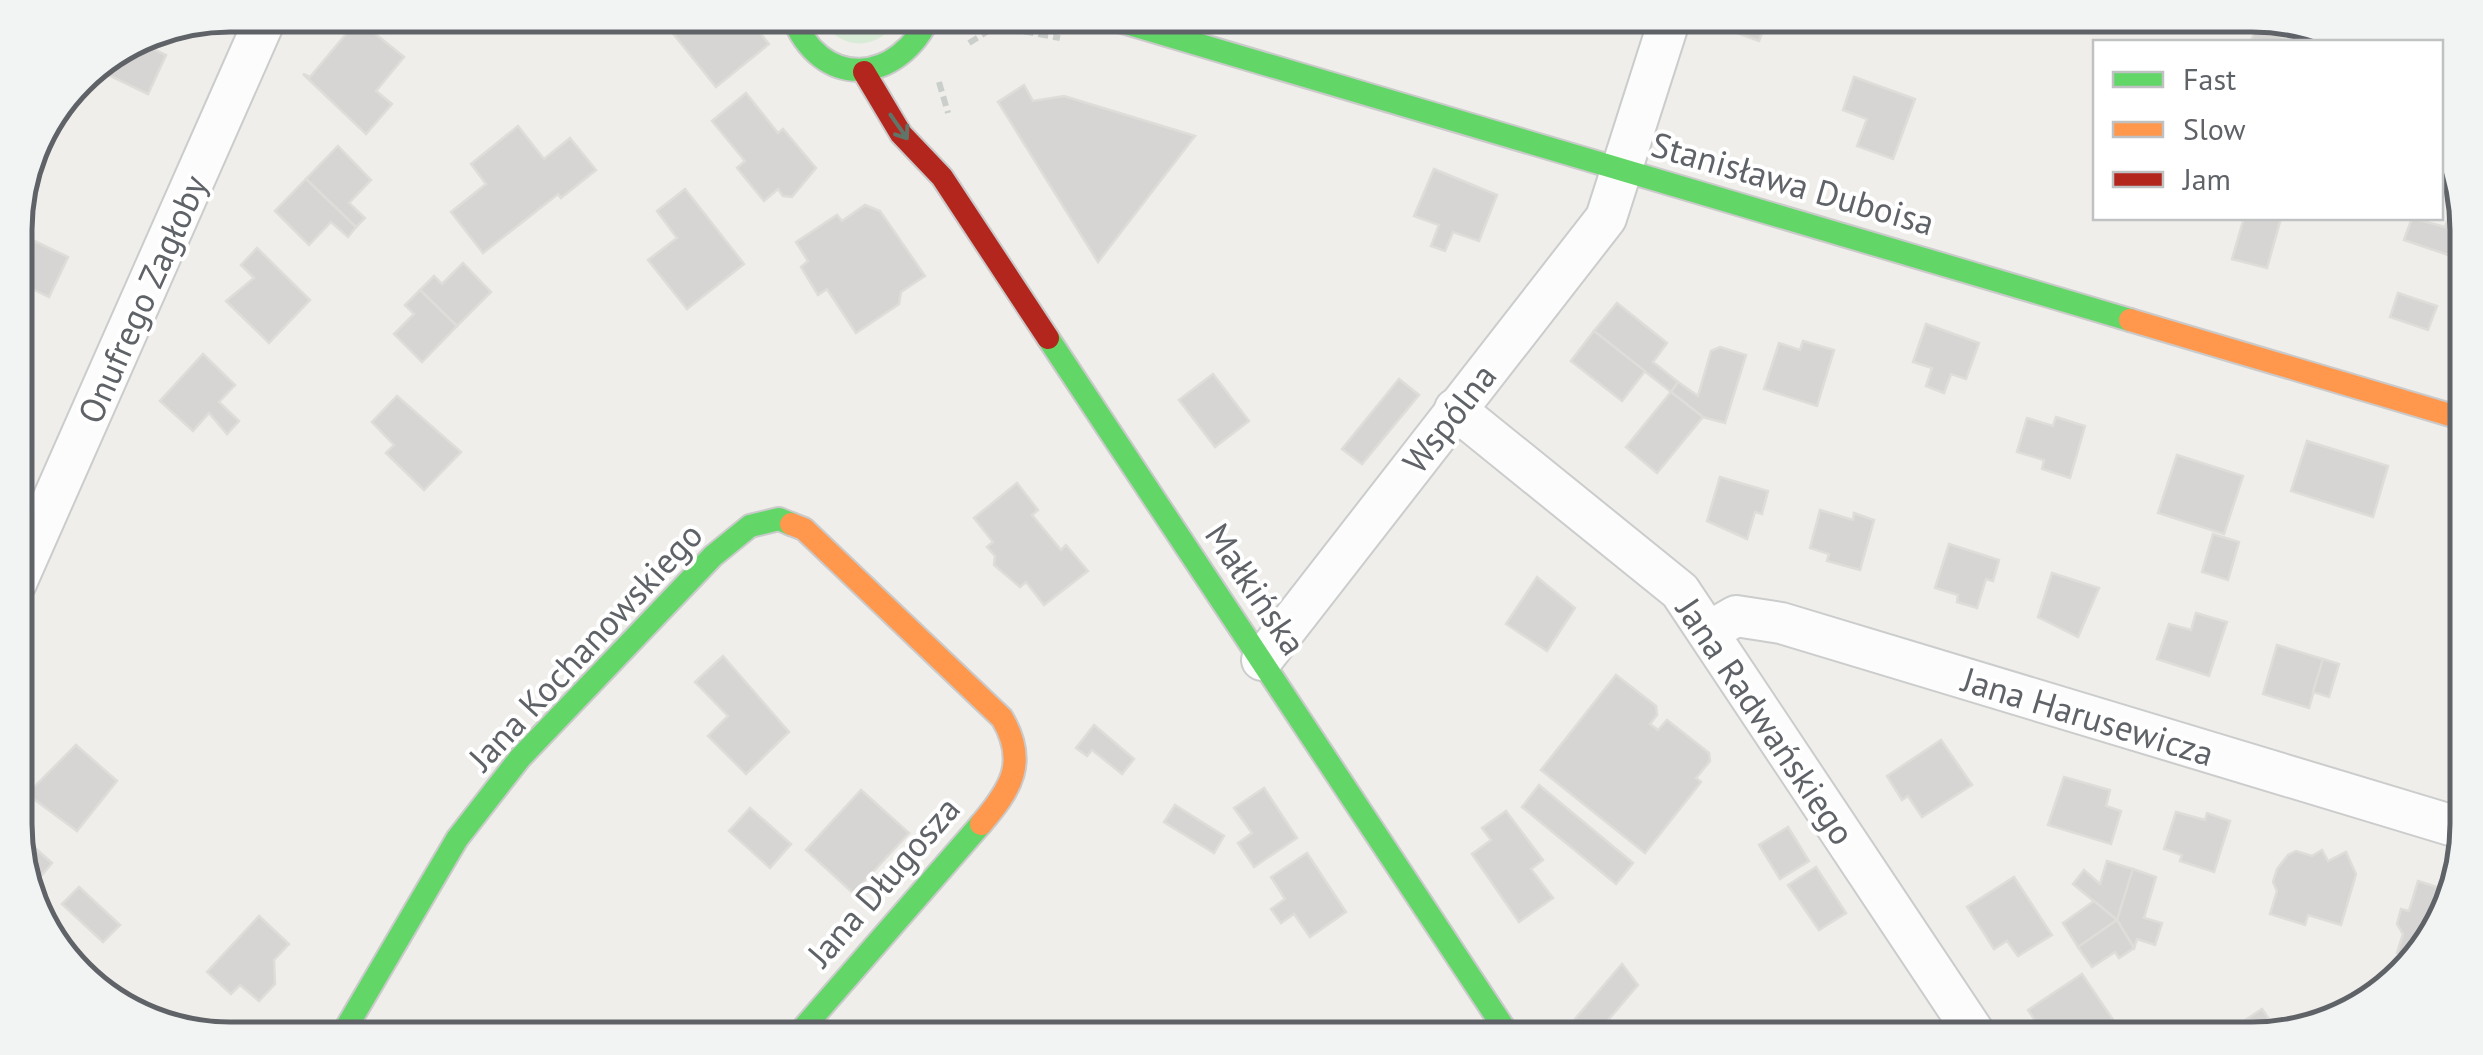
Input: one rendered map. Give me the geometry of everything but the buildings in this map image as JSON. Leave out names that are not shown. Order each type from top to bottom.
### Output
[{"type":"street","name":"Onufrego Zagłoby","points":[[32,546],[259,32]]},
{"type":"street","points":[[800,32],[810,51],[835,67],[864,72],[907,63],[922,32]]},
{"type":"street","name":"Stanisława Duboisa","points":[[1157,32],[2450,415]]},
{"type":"street","name":"Wspólna","points":[[1262,660],[1606,218],[1666,32]]},
{"type":"street","name":"Małkińska","points":[[864,72],[901,134],[942,177],[1500,1022]]},
{"type":"street","name":"Małkińska","points":[[928,121],[942,177]]},
{"type":"street","name":"Jana Radwańskiego","points":[[1455,409],[1680,591],[1967,1022]]},
{"type":"street","name":"Jana Kochanowskiego","points":[[349,1022],[457,840],[520,758],[583,697],[713,556],[750,526],[779,519],[804,530],[995,708],[1013,733],[1020,765]]},
{"type":"street","name":"Jana Harusewicza","points":[[1710,631],[1736,616],[1781,623],[2450,825]]},
{"type":"street","name":"Jana Długosza","points":[[809,1022],[1010,790],[1020,765]]},
{"type":"green space","points":[[832,32],[887,32],[859,44]]},
{"type":"traffic: fast","points":[[801,32],[821,57],[840,67],[860,70],[880,66],[899,55],[920,32]]},
{"type":"traffic: fast","points":[[1156,32],[2130,320]]},
{"type":"traffic: fast","points":[[1048,338],[1500,1022]]},
{"type":"traffic: fast","points":[[350,1022],[457,839],[520,758],[713,556],[750,526],[779,519],[791,524]]},
{"type":"traffic: fast","points":[[809,1022],[981,824]]},
{"type":"traffic: slow","points":[[2130,320],[2450,415]]},
{"type":"traffic: slow","points":[[791,524],[804,529],[1002,718],[1010,734],[1015,762],[1008,787],[981,824]]},
{"type":"traffic: jam","points":[[864,72],[901,134],[942,177],[1048,338]]}]
